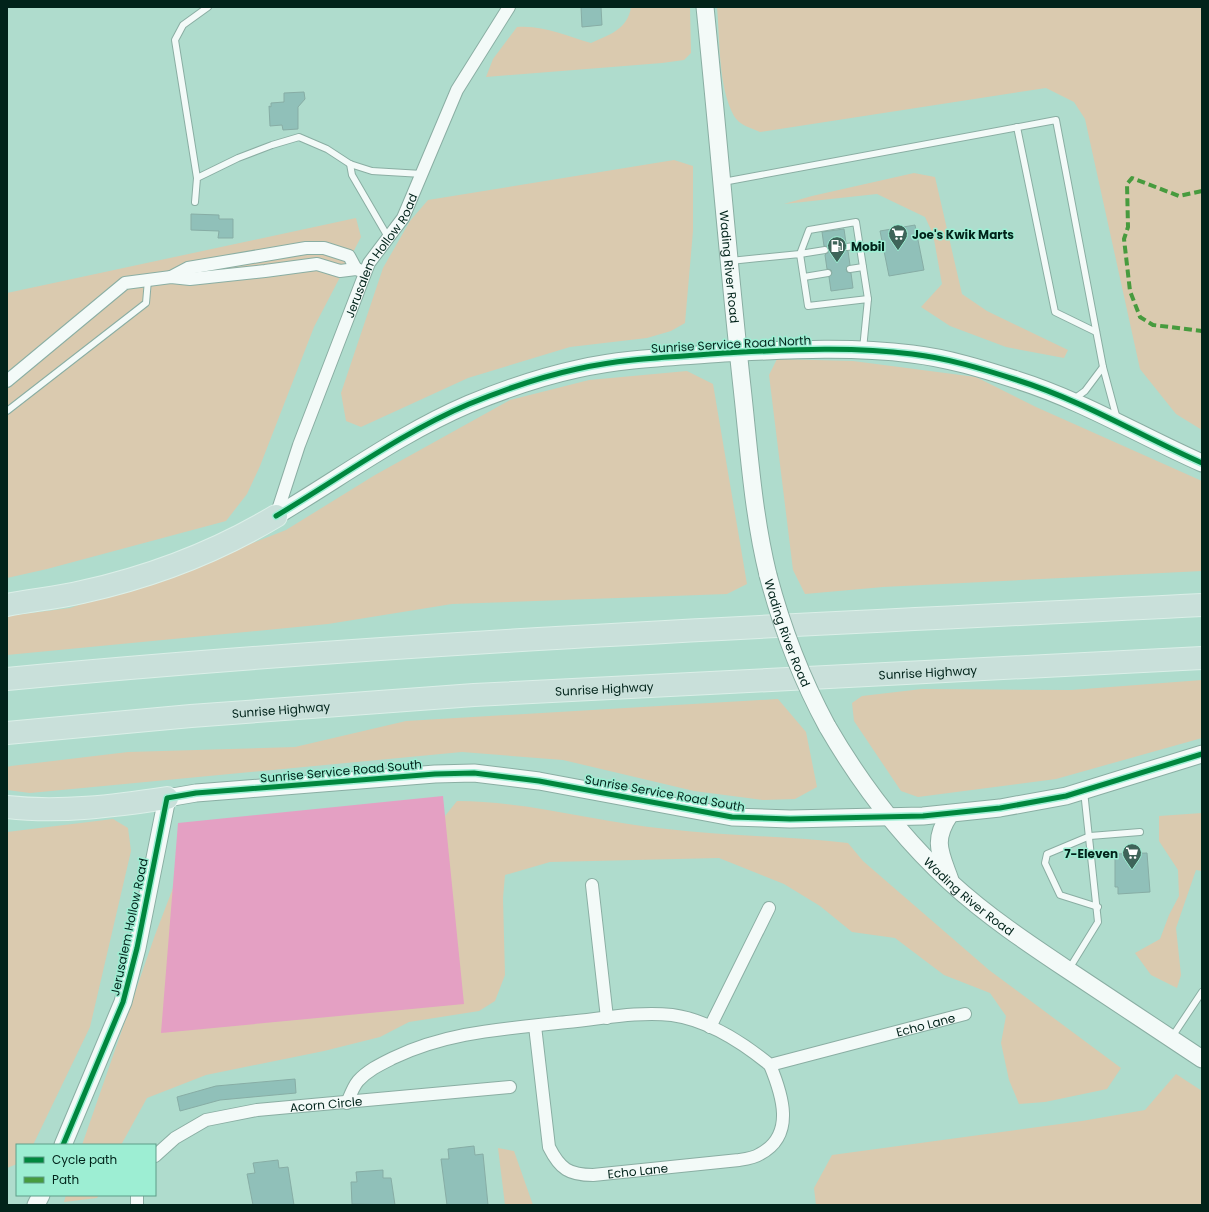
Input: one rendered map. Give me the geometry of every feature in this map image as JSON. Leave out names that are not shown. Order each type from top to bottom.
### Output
[{"type":"highway","points":[[7,605],[81,592],[159,570],[209,551],[276,516]]},
{"type":"highway","points":[[7,679],[270,656],[500,640],[1202,604]]},
{"type":"highway","name":"Sunrise Highway","points":[[7,733],[248,711],[474,695],[1202,658]]},
{"type":"highway","points":[[7,807],[48,809],[127,804],[167,798]]},
{"type":"street","name":"Jerusalem Hollow Road","points":[[276,516],[299,445],[361,270],[369,263],[403,218],[457,90],[509,7]]},
{"type":"street","name":"Wading River Road","points":[[705,7],[723,182],[728,261],[756,513],[768,575],[781,621],[793,655],[808,690],[827,726],[853,767],[890,817],[914,846],[951,884],[1020,938],[1202,1059]]},
{"type":"street","points":[[171,277],[188,268],[306,248],[324,248],[349,256],[361,270]]},
{"type":"street","points":[[262,256],[265,271]]},
{"type":"street","points":[[7,381],[125,283],[171,277],[190,279],[318,264],[340,271],[361,270]]},
{"type":"street","name":"Sunrise Service Road North","points":[[276,516],[424,426],[466,406],[505,390],[555,374],[648,358],[790,350],[863,350],[913,354],[960,364],[1020,380],[1071,401],[1202,463]]},
{"type":"street","name":"Sunrise Service Road South","points":[[167,798],[196,793],[423,775],[474,773],[539,780],[732,816],[790,819],[890,817],[950,814],[1019,805],[1084,791],[1202,754]]},
{"type":"street","name":"Jerusalem Hollow Road","points":[[63,1144],[123,1002],[137,948],[167,798]]},
{"type":"street","points":[[950,814],[941,828],[938,839],[940,852],[951,884]]},
{"type":"street","points":[[592,885],[607,1018]]},
{"type":"street","points":[[710,1027],[769,908]]},
{"type":"street","name":"Echo Lane","points":[[347,1103],[358,1082],[375,1067],[416,1047],[438,1040],[475,1033],[535,1026],[643,1014],[673,1016],[710,1027],[752,1050],[770,1065],[782,1093],[784,1116],[779,1135],[771,1147],[760,1155],[739,1160],[593,1175],[578,1175],[565,1170],[556,1162],[549,1147],[535,1026]]},
{"type":"street","name":"Echo Lane","points":[[770,1065],[966,1014]]},
{"type":"street","name":"Acorn Circle","points":[[156,1155],[175,1138],[206,1120],[257,1110],[510,1087]]},
{"type":"street","points":[[36,1205],[40,1196]]},
{"type":"lane","points":[[196,202],[197,178],[175,40],[183,26],[208,7]]},
{"type":"lane","points":[[723,182],[1056,120],[1103,367],[1111,403],[1118,424]]},
{"type":"lane","points":[[1017,127],[1055,312],[1096,332]]},
{"type":"lane","points":[[197,178],[238,158],[272,145],[299,137],[327,149],[350,164],[372,172],[422,174]]},
{"type":"lane","points":[[350,164],[352,175],[388,237]]},
{"type":"lane","points":[[863,350],[868,299],[856,222],[810,230],[800,254],[808,306],[868,299]]},
{"type":"lane","points":[[847,246],[860,245]]},
{"type":"lane","points":[[728,261],[825,250]]},
{"type":"lane","points":[[850,269],[863,267]]},
{"type":"lane","points":[[804,277],[828,273]]},
{"type":"lane","points":[[7,411],[146,303],[148,280]]},
{"type":"lane","points":[[1071,401],[1085,391],[1103,367]]},
{"type":"lane","points":[[1068,970],[1098,922],[1098,907],[1084,791]]},
{"type":"lane","points":[[1098,907],[1060,895],[1045,863],[1047,854],[1090,836],[1140,832]]},
{"type":"lane","points":[[1171,1038],[1202,992]]},
{"type":"shaded area","points":[[631,7],[690,7],[691,53],[684,60],[662,63],[486,77],[493,59],[517,27],[546,29],[591,43],[611,34],[622,26],[629,15]]},
{"type":"shaded area","points":[[717,7],[1202,7],[1202,430],[1176,414],[1140,369],[1085,119],[1074,102],[1046,88],[760,132],[739,122],[734,116],[729,104],[722,77]]},
{"type":"shaded area","points":[[674,160],[693,166],[693,231],[685,323],[671,331],[647,338],[570,347],[468,378],[361,427],[346,421],[341,393],[383,268],[410,221],[428,200]]},
{"type":"shaded area","points":[[914,173],[935,177],[962,294],[987,311],[1068,350],[1064,358],[1006,347],[950,326],[921,307],[942,284],[933,234],[925,217],[877,194],[784,204],[812,196]]},
{"type":"shaded area","points":[[356,218],[361,237],[314,327],[260,466],[247,494],[226,521],[47,569],[7,578],[7,293]]},
{"type":"shaded area","points":[[777,359],[853,361],[976,377],[1036,407],[1202,481],[1202,571],[883,587],[805,594],[793,570],[769,375]]},
{"type":"shaded area","points":[[687,371],[713,384],[747,584],[727,594],[452,604],[328,624],[7,655],[7,616],[70,608],[222,555],[286,530],[375,475],[510,400],[589,380]]},
{"type":"shaded area","points":[[1202,680],[1202,738],[1056,779],[918,797],[901,791],[854,721],[852,703],[862,696],[922,689],[1071,690]]},
{"type":"shaded area","points":[[778,699],[806,732],[817,787],[795,799],[763,800],[694,791],[563,760],[462,752],[30,793],[7,790],[7,767],[128,752],[295,747],[406,721]]},
{"type":"shaded area","points":[[443,796],[464,1004],[161,1033],[178,823]]},
{"type":"shaded area","points":[[457,801],[509,804],[614,822],[667,829],[848,843],[863,861],[989,970],[1121,1068],[1107,1089],[1045,1102],[1019,1104],[1009,1080],[1001,1043],[1006,1016],[990,993],[944,975],[895,938],[852,932],[820,906],[784,884],[719,858],[550,862],[505,875],[503,898],[505,975],[495,1001],[479,1011],[409,1022],[380,1037],[324,1051],[206,1075],[147,1098],[122,1144],[82,1144],[155,935],[191,841],[433,831]]},
{"type":"shaded area","points":[[1202,813],[1202,871],[1196,870],[1176,928],[1181,975],[1177,988],[1151,975],[1135,953],[1160,939],[1169,915],[1179,896],[1178,870],[1159,841],[1159,816]]},
{"type":"shaded area","points":[[113,819],[128,828],[131,851],[90,1027],[33,1144],[16,1144],[16,1164],[7,1168],[7,832]]},
{"type":"shaded area","points":[[1176,1074],[1202,1091],[1202,1205],[816,1205],[814,1188],[832,1155],[1082,1121],[1145,1110]]},
{"type":"shaded area","points":[[498,1148],[514,1151],[533,1205],[505,1205]]},
{"type":"shaded area","points":[[66,1196],[98,1196],[97,1198],[64,1202]]},
{"type":"building","points":[[581,7],[601,7],[602,25],[582,27]]},
{"type":"building","points":[[304,92],[305,99],[298,107],[298,129],[283,130],[282,125],[270,126],[269,106],[271,107],[271,103],[284,102],[284,93]]},
{"type":"building","points":[[191,214],[219,215],[219,219],[233,219],[233,238],[218,238],[219,231],[191,230]]},
{"type":"building","points":[[915,225],[924,270],[889,276],[880,231]]},
{"type":"building","points":[[844,229],[846,243],[843,247],[848,251],[850,265],[846,269],[847,272],[851,273],[853,288],[831,291],[829,277],[832,273],[831,270],[827,269],[825,255],[829,250],[828,247],[824,246],[822,232]]},
{"type":"building","name":"7-Eleven","points":[[1147,853],[1150,892],[1118,894],[1118,887],[1115,887],[1115,854]]},
{"type":"building","points":[[295,1079],[296,1093],[220,1100],[180,1111],[177,1097],[216,1086]]},
{"type":"building","points":[[474,1146],[475,1155],[483,1154],[488,1205],[447,1205],[441,1159],[449,1159],[448,1149]]},
{"type":"building","points":[[278,1160],[279,1168],[288,1167],[294,1205],[253,1205],[247,1174],[255,1173],[253,1163]]},
{"type":"building","points":[[383,1170],[383,1178],[391,1178],[395,1205],[352,1204],[351,1182],[357,1182],[356,1172]]},
{"type":"marked path","points":[[1202,191],[1179,196],[1132,178],[1127,184],[1128,227],[1124,239],[1130,291],[1140,317],[1153,325],[1202,331]]},
{"type":"cycle path","points":[[276,516],[419,428],[469,404],[508,389],[549,376],[595,365],[650,358],[724,353],[841,349],[912,354],[952,361],[1041,388],[1088,408],[1202,463]]},
{"type":"cycle path","points":[[63,1144],[123,1002],[137,948],[167,798],[196,793],[435,774],[474,773],[539,781],[732,817],[790,819],[923,816],[1000,808],[1066,796],[1202,754]]},
{"type":"place","name":"Joe's Kwik Marts","points":[[898,251]]},
{"type":"place","name":"Mobil","points":[[837,263]]},
{"type":"place","name":"7-Eleven","points":[[1132,870]]}]
